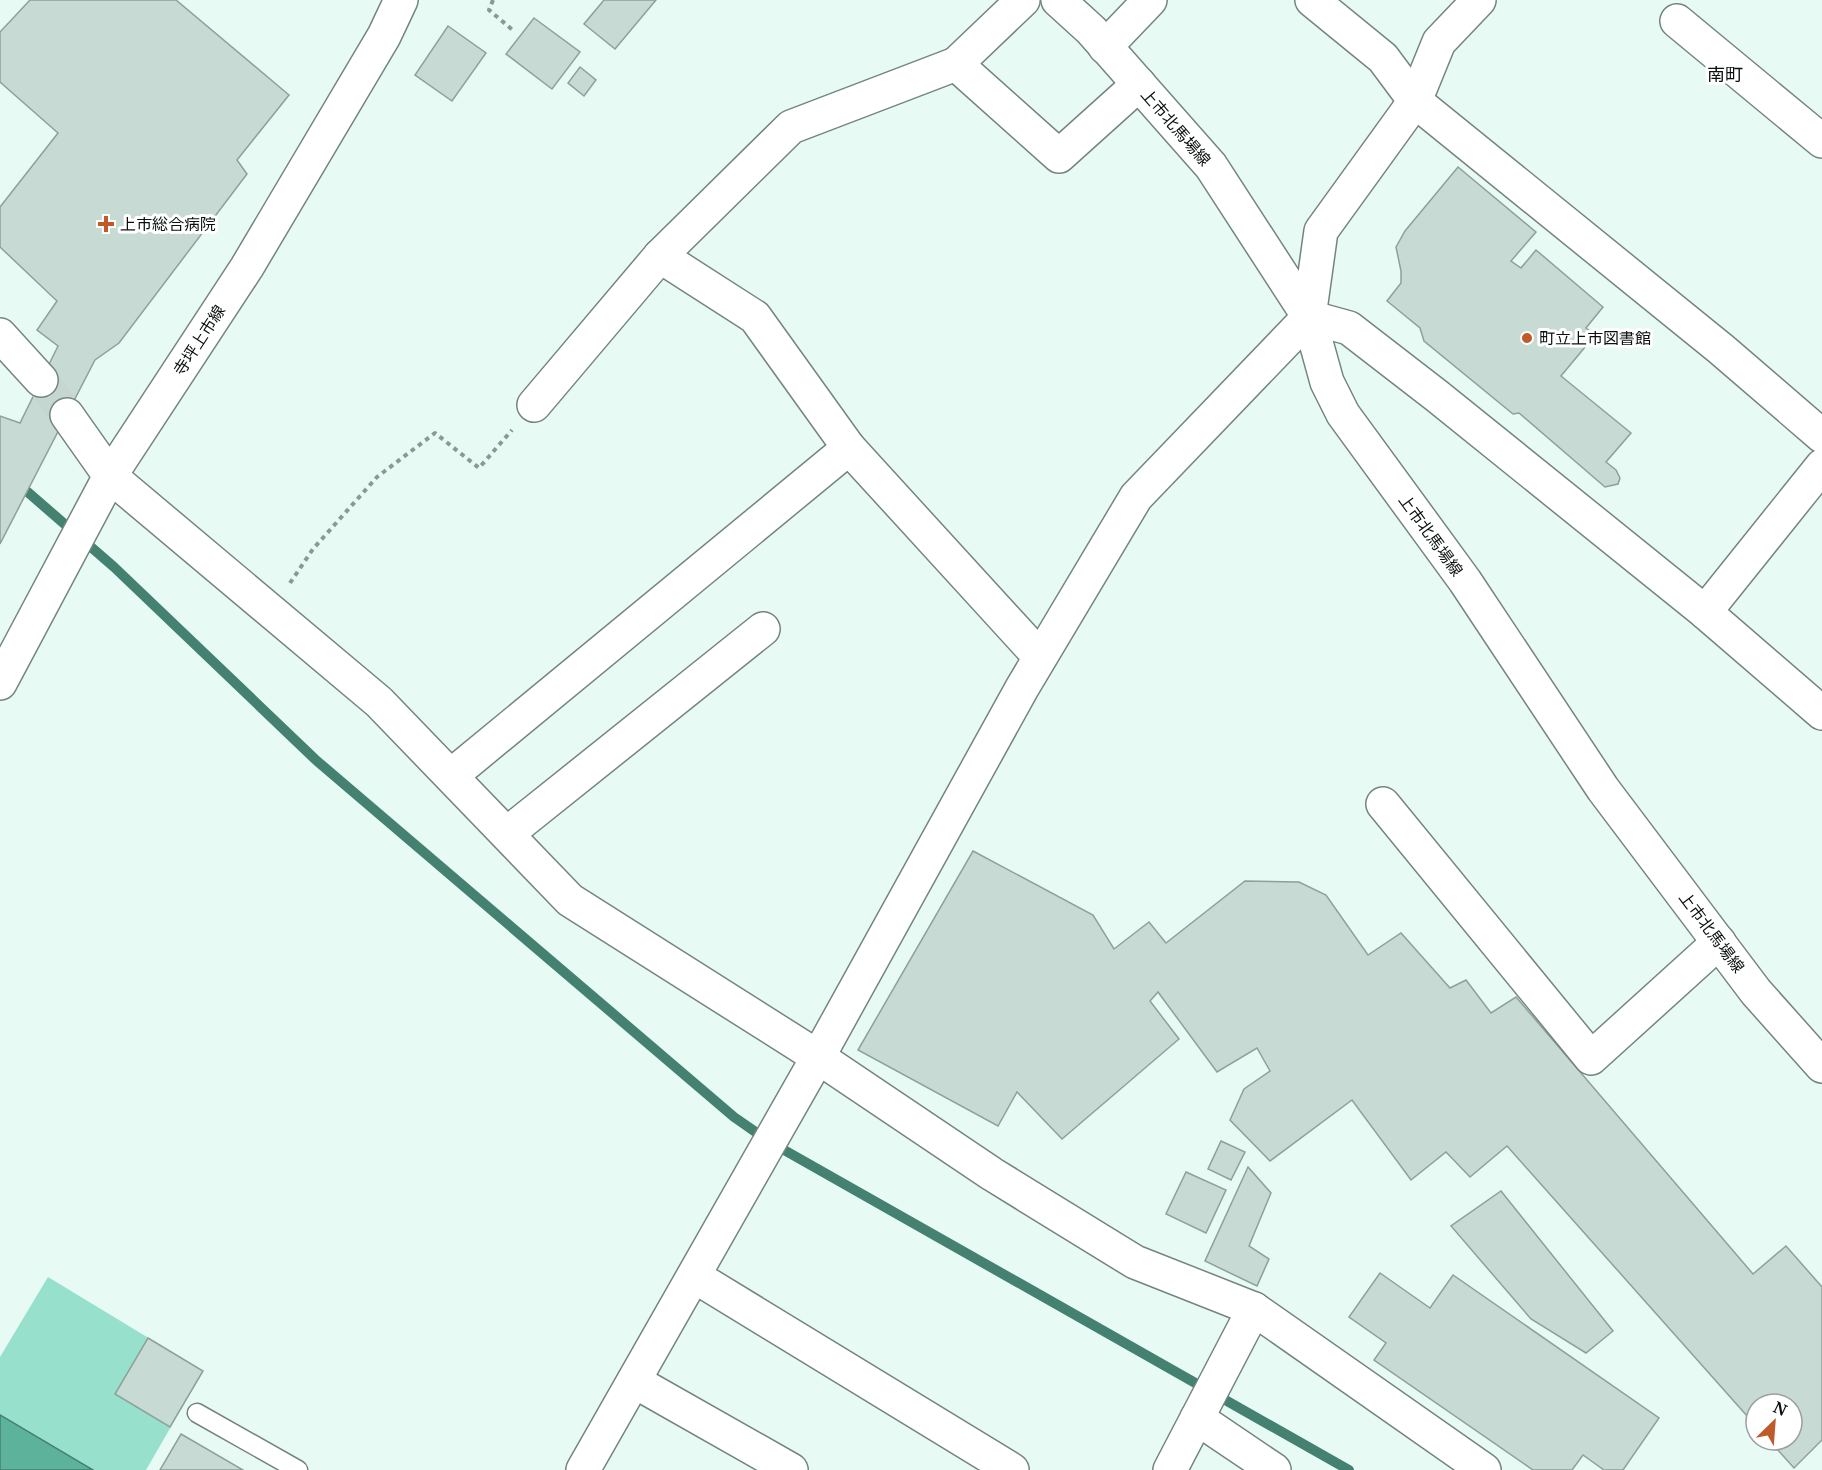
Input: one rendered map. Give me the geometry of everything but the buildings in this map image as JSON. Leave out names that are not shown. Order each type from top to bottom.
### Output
[{"type":"street","name":"寺坪上市線","points":[[0,682],[110,476],[247,267],[384,36],[401,0]]},
{"type":"street","points":[[534,405],[660,256],[791,127],[956,64],[1023,0]]},
{"type":"street","name":"上市北馬場線","points":[[1058,0],[1105,46],[1211,166],[1309,317],[1327,382],[1343,414],[1465,581],[1604,789],[1756,992],[1822,1066]]},
{"type":"street","points":[[1105,46],[1150,0]]},
{"type":"street","points":[[1312,0],[1383,58],[1414,101],[1721,349],[1822,436]]},
{"type":"street","points":[[583,1470],[818,1057],[1040,657],[1136,497],[1309,317],[1321,231],[1414,101],[1439,42],[1479,0]]},
{"type":"street","points":[[1677,21],[1822,141]]},
{"type":"street","points":[[956,64],[1059,156],[1139,84]]},
{"type":"street","points":[[660,256],[755,317],[849,448],[1040,657]]},
{"type":"street","points":[[1309,317],[1349,328],[1705,612],[1822,713]]},
{"type":"street","points":[[0,335],[41,380]]},
{"type":"street","points":[[67,415],[110,476],[379,702],[508,833],[570,900],[818,1057],[992,1174],[1135,1262],[1254,1309],[1484,1470]]},
{"type":"street","points":[[452,775],[849,448]]},
{"type":"street","points":[[1705,612],[1822,466]]},
{"type":"street","points":[[508,833],[763,629]]},
{"type":"street","points":[[1383,804],[1591,1058],[1719,942]]},
{"type":"street","points":[[694,1276],[1012,1470]]},
{"type":"street","points":[[1170,1470],[1254,1309]]},
{"type":"street","points":[[634,1381],[790,1470]]},
{"type":"street","points":[[1197,1418],[1274,1470]]},
{"type":"lane","points":[[197,1413],[298,1470]]},
{"type":"path","points":[[493,0],[489,10],[515,32]]},
{"type":"path","points":[[271,612],[313,549],[377,477],[435,433],[479,468],[534,405]]},
{"type":"shaded area","points":[[48,1277],[203,1371],[146,1470],[0,1470],[0,1357]]},
{"type":"shaded area","points":[[0,1415],[93,1470],[0,1470]]},
{"type":"waterway","points":[[0,468],[114,567],[317,761],[734,1117],[770,1142],[1349,1470]]},
{"type":"tunnel","points":[[41,380],[67,415]]},
{"type":"place","name":"上市総合病院","points":[[106,224]]},
{"type":"place","name":"町立上市図書館","points":[[1527,338]]},
{"type":"district","name":"南町","points":[[1725,75]]}]
